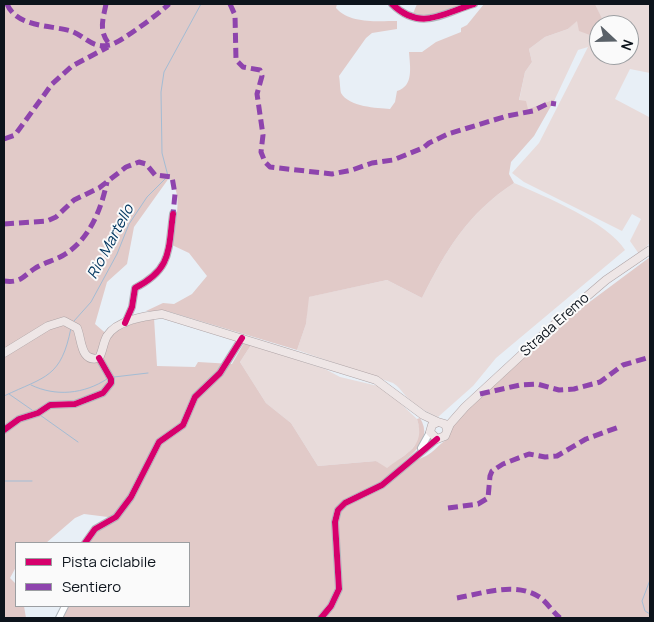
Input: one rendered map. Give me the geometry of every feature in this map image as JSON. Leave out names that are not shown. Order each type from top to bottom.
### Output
[{"type":"main road","name":"Strada Eremo","points":[[447,429],[465,407],[606,280],[650,250]]},
{"type":"main road","points":[[4,354],[48,326],[64,321],[77,328],[86,356],[94,359],[99,358],[108,335],[125,323],[145,316],[162,314],[376,380],[418,411],[439,422],[447,429],[445,436],[437,439],[418,411]]},
{"type":"main road","name":"Strada Eremo","points":[[439,422],[465,407]]},
{"type":"main road","points":[[430,431],[432,425],[439,422]]},
{"type":"street","points":[[392,4],[412,18],[442,16],[474,4]]},
{"type":"street","points":[[125,323],[132,307],[134,288],[154,277],[168,258],[173,214]]},
{"type":"street","points":[[86,542],[95,529],[116,517],[131,497],[159,442],[183,425],[195,396],[220,373],[242,338]]},
{"type":"street","points":[[4,430],[19,419],[50,405],[75,404],[103,393],[111,384],[111,379],[99,358]]},
{"type":"street","points":[[415,456],[430,431]]},
{"type":"street","points":[[322,618],[332,606],[339,589],[335,522],[338,510],[345,503],[382,485],[437,439]]},
{"type":"shaded area","points":[[4,4],[337,4],[336,8],[342,13],[356,19],[364,21],[397,21],[397,29],[372,33],[366,38],[339,76],[341,93],[345,98],[364,106],[390,109],[395,102],[397,91],[402,89],[409,80],[409,52],[422,52],[436,42],[461,32],[461,28],[467,25],[484,4],[595,4],[600,15],[589,15],[589,35],[579,31],[577,21],[568,29],[545,37],[529,49],[532,62],[525,72],[519,100],[526,101],[528,109],[555,99],[534,136],[511,162],[509,174],[514,183],[471,220],[450,248],[422,298],[387,280],[309,297],[306,324],[297,350],[167,311],[146,311],[163,303],[174,304],[192,294],[207,276],[189,253],[172,245],[178,201],[174,185],[169,178],[134,227],[127,264],[107,282],[95,324],[110,337],[125,327],[154,318],[157,366],[195,367],[198,362],[232,364],[244,343],[251,345],[240,362],[266,403],[291,423],[318,466],[376,461],[387,468],[407,453],[416,443],[419,436],[417,419],[420,418],[424,427],[422,442],[393,472],[429,454],[448,439],[455,421],[556,327],[650,257],[650,618],[60,618],[66,607],[190,607],[190,542],[88,542],[96,531],[116,518],[84,514],[75,518],[47,542],[15,542],[15,569],[10,578],[15,583],[15,607],[24,607],[26,618],[4,618]]},
{"type":"shaded area","points":[[417,4],[463,4],[434,15],[412,16]]},
{"type":"shaded area","points":[[595,4],[650,4],[650,73],[630,69],[615,99],[649,117],[650,243],[639,254],[630,241],[641,219],[632,214],[622,231],[524,182],[512,173],[539,143],[588,47],[578,50],[555,99],[528,109],[519,101],[525,72],[532,62],[529,49],[545,37],[568,29],[577,20],[589,34],[589,65],[639,65],[639,15],[600,15]]},
{"type":"shaded area","points":[[514,183],[591,220],[617,240],[625,250],[496,358],[473,386],[438,417],[416,405],[393,383],[297,350],[306,324],[308,297],[387,280],[422,298],[450,248],[471,220]]},
{"type":"shaded area","points":[[251,345],[325,369],[340,377],[378,386],[417,419],[421,434],[417,443],[409,452],[386,469],[376,461],[318,466],[291,423],[266,403],[240,362]]},
{"type":"waterway","name":"Rio Martello","points":[[74,321],[91,302],[117,254],[129,224],[147,197],[168,176],[162,153],[161,92],[164,72],[201,4]]},
{"type":"waterway","name":"Rio Martello","points":[[4,396],[50,373],[62,357],[71,328]]},
{"type":"waterway","points":[[114,377],[148,373]]},
{"type":"waterway","points":[[31,385],[50,391],[70,392],[89,388],[107,379]]},
{"type":"waterway","points":[[9,394],[32,410]]},
{"type":"waterway","points":[[40,415],[78,442]]},
{"type":"waterway","points":[[4,481],[32,481]]},
{"type":"waterway","points":[[650,580],[642,601],[645,611],[650,614]]},
{"type":"marked path","points":[[7,4],[12,12],[27,22],[71,31],[93,44],[104,46],[122,39],[169,4]]},
{"type":"marked path","points":[[106,4],[103,30],[106,40],[110,45]]},
{"type":"marked path","points":[[230,4],[235,15],[236,60],[243,67],[260,70],[262,76],[257,94],[263,135],[261,152],[265,162],[270,167],[332,174],[352,170],[372,163],[393,160],[423,148],[448,134],[507,116],[533,111],[549,103],[556,104]]},
{"type":"marked path","points":[[4,139],[15,135],[52,84],[72,66],[108,47]]},
{"type":"marked path","points":[[4,224],[47,221],[56,217],[74,200],[99,188],[126,167],[139,162],[146,164],[155,175],[172,177],[175,194],[173,214]]},
{"type":"marked path","points":[[4,281],[21,279],[37,267],[62,256],[80,242],[97,214],[107,182]]},
{"type":"marked path","points":[[480,394],[520,385],[537,384],[559,390],[574,389],[600,382],[623,365],[650,357]]},
{"type":"marked path","points":[[448,508],[478,504],[488,498],[492,471],[503,464],[529,454],[545,457],[557,456],[586,439],[619,427]]},
{"type":"marked path","points":[[457,598],[489,591],[521,590],[541,598],[560,618]]},
{"type":"cycle path","points":[[392,4],[413,17],[423,19],[432,18],[474,4]]},
{"type":"cycle path","points":[[125,323],[132,307],[135,288],[156,274],[166,258],[169,249],[173,214]]},
{"type":"cycle path","points":[[86,542],[95,529],[116,517],[131,497],[159,442],[183,425],[195,397],[220,373],[242,338]]},
{"type":"cycle path","points":[[4,430],[19,419],[38,413],[50,405],[75,404],[103,393],[111,383],[111,379],[99,358]]},
{"type":"cycle path","points":[[321,618],[331,606],[339,589],[335,522],[338,510],[345,503],[382,485],[437,439]]}]
